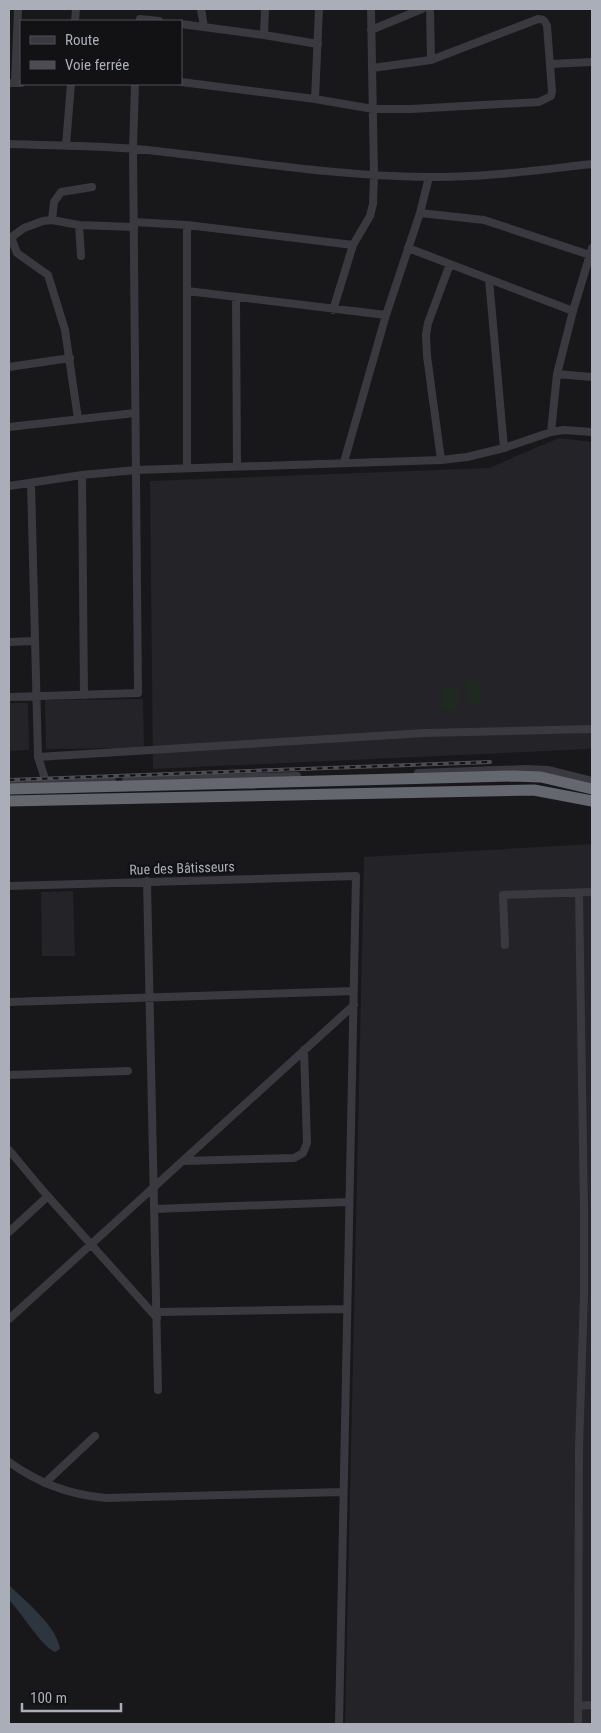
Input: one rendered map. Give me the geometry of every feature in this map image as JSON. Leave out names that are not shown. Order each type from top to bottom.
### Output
[{"type":"highway","points":[[9,790],[513,776],[540,777],[592,789]]},
{"type":"highway","points":[[9,802],[534,790],[592,801]]},
{"type":"street","points":[[15,83],[18,9]]},
{"type":"street","points":[[140,9],[140,20]]},
{"type":"street","points":[[201,9],[204,27]]},
{"type":"street","points":[[264,34],[266,9]]},
{"type":"street","points":[[315,99],[319,9]]},
{"type":"street","points":[[333,310],[353,245],[370,216],[373,204],[371,9]]},
{"type":"street","points":[[372,30],[422,9]]},
{"type":"street","points":[[430,9],[431,60]]},
{"type":"street","points":[[182,82],[315,99],[373,109],[411,109],[539,102],[551,96],[552,91],[547,26],[546,21],[542,19],[431,60],[372,68]]},
{"type":"street","points":[[182,24],[264,34],[318,44]]},
{"type":"street","points":[[551,64],[592,62]]},
{"type":"street","points":[[66,145],[71,85]]},
{"type":"street","points":[[9,697],[138,693],[133,149],[135,85]]},
{"type":"street","points":[[9,144],[133,149],[260,165],[374,175],[429,177],[497,174],[592,164]]},
{"type":"street","points":[[344,462],[386,315],[420,213],[429,177]]},
{"type":"street","points":[[52,220],[54,202],[61,192],[92,187]]},
{"type":"street","points":[[420,213],[476,218],[591,251],[557,374],[551,432]]},
{"type":"street","points":[[78,418],[65,330],[48,275],[17,253],[12,240],[12,232],[43,221],[52,220],[79,225],[187,225],[353,245]]},
{"type":"street","points":[[79,225],[81,256]]},
{"type":"street","points":[[187,225],[187,468]]},
{"type":"street","points":[[408,248],[573,311]]},
{"type":"street","points":[[441,460],[427,356],[426,335],[428,323],[450,264]]},
{"type":"street","points":[[489,279],[504,448]]},
{"type":"street","points":[[187,291],[386,315]]},
{"type":"street","points":[[236,297],[237,466]]},
{"type":"street","points":[[9,367],[70,358]]},
{"type":"street","points":[[557,374],[592,377]]},
{"type":"street","points":[[9,427],[135,413]]},
{"type":"street","points":[[9,486],[82,475],[136,470],[441,460],[467,457],[504,448],[551,432],[574,430],[592,432]]},
{"type":"street","points":[[82,475],[84,695]]},
{"type":"street","points":[[31,483],[38,757],[46,782]]},
{"type":"street","points":[[9,642],[35,641]]},
{"type":"street","points":[[38,757],[425,733],[592,730]]},
{"type":"street","points":[[9,783],[526,770],[559,772],[592,782]]},
{"type":"street","name":"Rue des Bâtisseurs","points":[[9,886],[356,876],[354,991]]},
{"type":"street","points":[[146,881],[158,1390]]},
{"type":"street","points":[[578,1724],[579,1456],[584,1247],[579,892]]},
{"type":"street","points":[[505,945],[503,895],[592,892]]},
{"type":"street","points":[[9,1002],[354,991],[339,1724]]},
{"type":"street","points":[[9,1319],[354,1005]]},
{"type":"street","points":[[183,1161],[294,1158],[303,1153],[307,1143],[304,1050]]},
{"type":"street","points":[[9,1075],[128,1071]]},
{"type":"street","points":[[9,1150],[91,1244],[157,1315],[347,1309]]},
{"type":"street","points":[[9,1232],[48,1196]]},
{"type":"street","points":[[154,1209],[349,1202]]},
{"type":"street","points":[[45,1483],[95,1436]]},
{"type":"street","points":[[9,1462],[37,1481],[72,1493],[106,1498],[343,1492]]},
{"type":"street","points":[[578,1706],[592,1705]]},
{"type":"shaded area","points":[[559,438],[592,442],[592,749],[153,769],[150,481],[489,468]]},
{"type":"shaded area","points":[[466,680],[481,680],[481,705],[466,705]]},
{"type":"shaded area","points":[[442,688],[458,688],[458,709],[442,709]]},
{"type":"shaded area","points":[[143,699],[144,748],[46,749],[45,700]]},
{"type":"shaded area","points":[[9,703],[28,703],[29,750],[9,751]]},
{"type":"shaded area","points":[[592,844],[592,1724],[345,1724],[364,857]]},
{"type":"shaded area","points":[[73,891],[75,956],[42,956],[41,892]]},
{"type":"shaded area","points":[[9,1585],[47,1623],[58,1640],[60,1649],[55,1652],[38,1637],[9,1600]]},
{"type":"railway","points":[[9,780],[490,762]]}]
